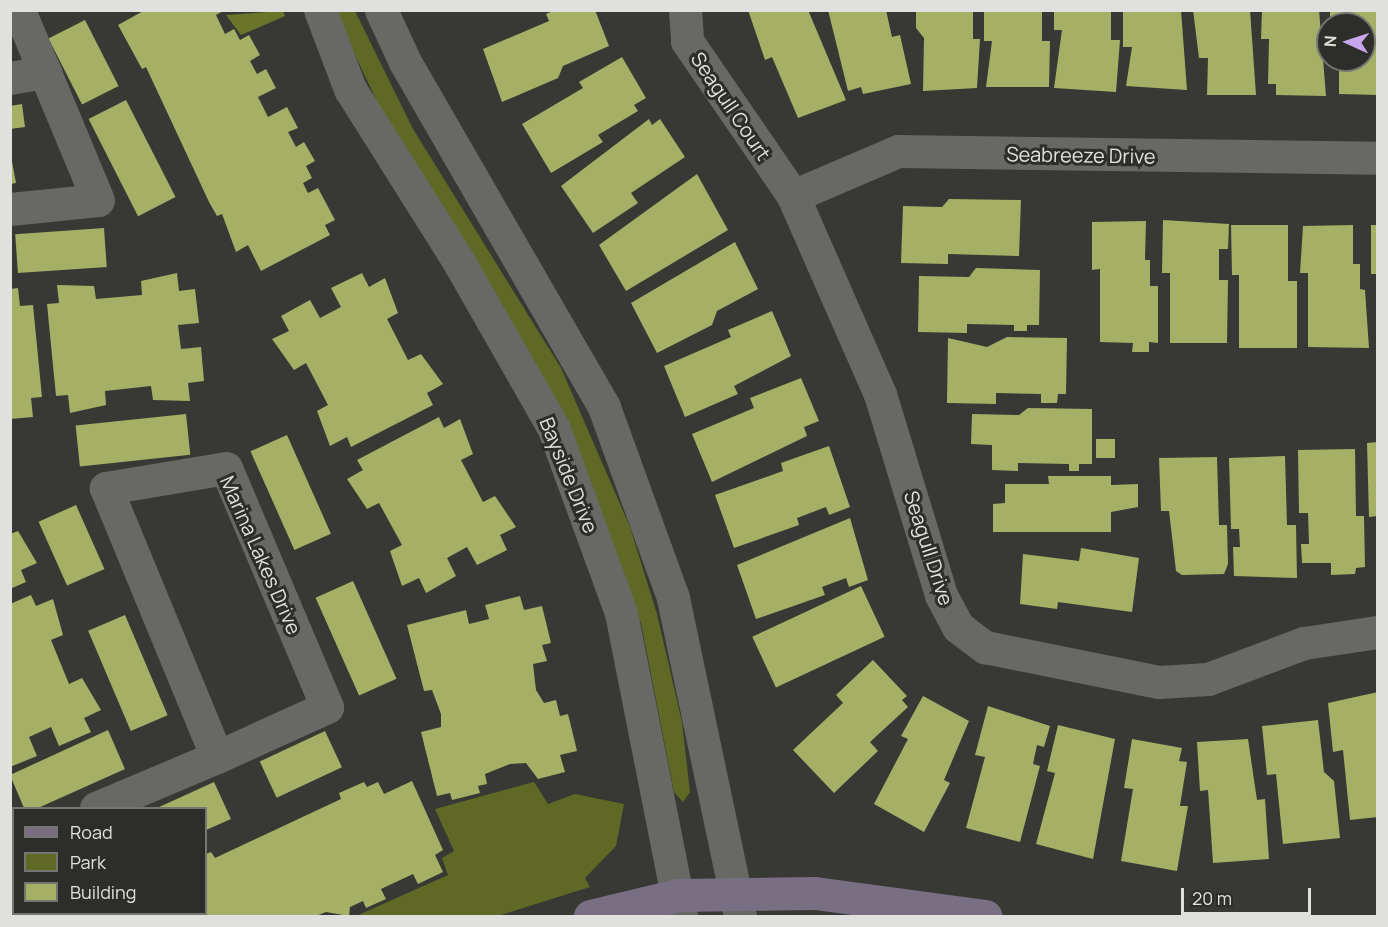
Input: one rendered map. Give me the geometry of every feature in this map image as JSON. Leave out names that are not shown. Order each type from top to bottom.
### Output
[{"type":"street","points":[[10,209],[98,200],[19,10]]},
{"type":"street","name":"Bayside Drive","points":[[320,10],[350,89],[460,264],[554,429],[621,612],[680,906]]},
{"type":"street","points":[[381,10],[405,62],[604,407],[673,598],[739,906]]},
{"type":"street","name":"Seagull Court","points":[[685,10],[687,41],[793,196]]},
{"type":"street","points":[[10,78],[45,72]]},
{"type":"street","name":"Seabreeze Drive","points":[[793,196],[898,151],[1377,158]]},
{"type":"street","name":"Seagull Drive","points":[[793,196],[880,394],[941,596],[958,627],[985,647],[1159,682],[1208,679],[1304,643],[1377,632]]},
{"type":"street","name":"Marina Lakes Drive","points":[[98,807],[217,757],[327,707],[226,468],[106,488],[217,757]]},
{"type":"street","points":[[590,916],[680,906],[739,906],[815,893],[986,916]]},
{"type":"green space","points":[[283,11],[285,16],[241,35],[226,15]]},
{"type":"green space","points":[[334,11],[355,11],[413,129],[561,368],[630,527],[657,614],[682,722],[690,792],[683,802],[674,792],[641,623],[566,424],[496,294],[384,116]]},
{"type":"green space","points":[[534,782],[548,804],[575,794],[624,804],[616,846],[585,878],[590,887],[498,916],[356,916],[448,875],[442,858],[454,851],[435,809]]},
{"type":"building","points":[[145,10],[225,10],[216,15],[225,34],[234,29],[240,40],[249,35],[260,55],[250,61],[257,74],[266,69],[276,88],[258,97],[268,117],[287,107],[298,128],[288,132],[296,147],[304,142],[315,161],[306,166],[312,178],[303,183],[308,193],[318,188],[335,220],[325,225],[330,235],[261,271],[248,245],[236,252],[222,214],[217,216],[209,202],[146,67],[142,69],[118,25]]},
{"type":"building","points":[[555,10],[595,10],[609,46],[563,66],[558,78],[502,102],[483,49],[549,21],[546,14]]},
{"type":"building","points":[[748,10],[808,10],[846,100],[798,118],[772,57],[765,60]]},
{"type":"building","points":[[828,10],[886,10],[892,37],[900,35],[911,84],[863,94],[861,87],[848,91]]},
{"type":"building","points":[[916,10],[973,10],[973,39],[980,39],[977,88],[923,91],[924,38],[916,28]]},
{"type":"building","points":[[984,10],[1042,10],[1042,41],[1050,41],[1049,87],[986,87],[992,41],[984,41]]},
{"type":"building","points":[[1054,10],[1111,10],[1111,40],[1120,40],[1116,92],[1054,88],[1062,30],[1054,30]]},
{"type":"building","points":[[1123,10],[1181,10],[1187,90],[1126,86],[1132,47],[1123,47]]},
{"type":"building","points":[[1193,10],[1250,10],[1256,95],[1207,95],[1208,58],[1199,58]]},
{"type":"building","points":[[1262,10],[1319,10],[1316,12],[1316,72],[1324,72],[1326,96],[1276,95],[1276,84],[1268,84],[1269,39],[1261,39]]},
{"type":"building","points":[[1330,10],[1378,10],[1378,95],[1339,94],[1339,72],[1376,72],[1376,12],[1330,12]]},
{"type":"building","points":[[85,20],[119,86],[82,105],[48,39]]},
{"type":"building","points":[[622,57],[646,98],[634,105],[638,111],[598,135],[603,142],[551,173],[522,124],[583,88],[579,82]]},
{"type":"building","points":[[126,100],[175,197],[138,216],[89,119]]},
{"type":"building","points":[[22,104],[25,127],[10,129],[10,106]]},
{"type":"building","points":[[649,119],[652,125],[660,119],[685,157],[631,193],[638,203],[593,233],[561,186]]},
{"type":"building","points":[[10,151],[16,183],[10,184]]},
{"type":"building","points":[[697,174],[728,230],[626,291],[599,245]]},
{"type":"building","points":[[949,199],[1021,200],[1019,256],[948,254],[948,264],[901,263],[903,206],[942,207]]},
{"type":"building","points":[[1163,220],[1229,224],[1228,249],[1219,249],[1219,280],[1228,280],[1227,343],[1170,343],[1170,273],[1162,273]]},
{"type":"building","points":[[1146,221],[1145,260],[1150,260],[1150,286],[1158,286],[1158,343],[1149,342],[1149,352],[1132,352],[1133,343],[1100,342],[1100,269],[1092,270],[1092,222]]},
{"type":"building","points":[[1231,225],[1288,225],[1288,281],[1297,281],[1297,348],[1239,348],[1239,275],[1232,275]]},
{"type":"building","points":[[1353,225],[1353,264],[1360,264],[1360,289],[1365,290],[1369,348],[1308,347],[1308,273],[1300,273],[1303,226]]},
{"type":"building","points":[[1371,225],[1378,225],[1378,274],[1371,274]]},
{"type":"building","points":[[104,228],[107,267],[18,273],[15,234]]},
{"type":"building","points":[[735,242],[758,289],[717,311],[712,325],[657,353],[631,303]]},
{"type":"building","points":[[976,268],[1040,270],[1039,325],[1027,325],[1027,331],[1014,331],[1014,325],[967,324],[967,333],[918,332],[919,276],[969,277]]},
{"type":"building","points":[[177,273],[179,291],[195,289],[199,323],[178,325],[181,349],[201,347],[204,381],[188,383],[190,401],[153,400],[151,386],[105,391],[106,405],[70,413],[68,395],[56,396],[47,304],[59,303],[57,285],[94,286],[96,299],[142,295],[141,281]]},
{"type":"building","points":[[362,273],[369,287],[385,278],[398,313],[387,319],[408,360],[421,354],[443,384],[427,393],[433,405],[351,447],[347,437],[330,446],[317,411],[328,405],[306,363],[294,370],[272,339],[289,331],[281,316],[310,300],[320,318],[341,307],[331,288]]},
{"type":"building","points":[[18,288],[20,306],[33,305],[42,397],[31,398],[33,417],[10,419],[10,289]]},
{"type":"building","points":[[772,311],[791,356],[734,386],[738,394],[685,417],[664,366],[731,337],[728,330]]},
{"type":"building","points":[[1007,337],[1067,338],[1066,394],[1058,394],[1057,403],[1041,403],[1041,394],[996,393],[996,404],[947,403],[948,338],[987,347]]},
{"type":"building","points":[[801,378],[819,421],[804,427],[807,436],[712,482],[692,434],[754,408],[750,398]]},
{"type":"building","points":[[1028,408],[1092,409],[1092,464],[1079,464],[1079,471],[1069,471],[1069,464],[1018,463],[1018,471],[992,470],[992,445],[971,444],[972,414],[1019,415]]},
{"type":"building","points":[[186,414],[190,455],[80,466],[76,426]]},
{"type":"building","points":[[439,417],[444,428],[460,419],[473,454],[461,460],[483,502],[495,496],[516,527],[500,535],[507,550],[477,565],[467,547],[447,558],[456,576],[426,593],[419,578],[402,586],[390,551],[402,545],[379,503],[367,509],[347,479],[363,470],[357,460]]},
{"type":"building","points":[[287,435],[331,534],[294,550],[250,451]]},
{"type":"building","points":[[1096,439],[1115,439],[1115,458],[1096,458]]},
{"type":"building","points":[[1378,442],[1378,516],[1369,517],[1367,443]]},
{"type":"building","points":[[829,446],[850,507],[829,515],[826,507],[797,518],[799,525],[734,548],[715,495],[783,471],[781,463]]},
{"type":"building","points":[[1355,449],[1356,516],[1364,516],[1365,567],[1356,568],[1355,574],[1331,575],[1331,563],[1302,563],[1301,544],[1309,544],[1308,513],[1299,513],[1298,450]]},
{"type":"building","points":[[1285,456],[1287,525],[1296,525],[1297,578],[1234,576],[1233,547],[1240,547],[1239,529],[1231,529],[1229,458]]},
{"type":"building","points":[[1217,457],[1219,525],[1227,525],[1228,564],[1224,574],[1182,575],[1176,571],[1169,511],[1161,511],[1159,458]]},
{"type":"building","points":[[1048,476],[1111,476],[1111,485],[1138,484],[1138,507],[1111,512],[1111,532],[993,532],[993,504],[1005,503],[1005,484],[1049,484]]},
{"type":"building","points":[[76,505],[104,569],[67,586],[39,522]]},
{"type":"building","points":[[850,518],[868,580],[849,587],[846,578],[822,587],[825,595],[756,619],[737,565]]},
{"type":"building","points":[[18,531],[37,563],[21,570],[26,582],[10,589],[10,534]]},
{"type":"building","points":[[1081,548],[1139,558],[1132,612],[1058,602],[1057,609],[1020,604],[1023,554],[1079,561]]},
{"type":"building","points":[[353,581],[397,679],[359,695],[316,598]]},
{"type":"building","points":[[861,586],[885,637],[776,687],[752,637]]},
{"type":"building","points":[[31,595],[36,606],[53,599],[63,635],[51,640],[69,684],[82,678],[101,710],[84,718],[91,732],[59,746],[51,727],[29,737],[37,756],[10,767],[10,604]]},
{"type":"building","points":[[520,596],[524,610],[542,606],[551,643],[542,645],[547,661],[533,664],[536,690],[544,703],[556,700],[560,716],[568,714],[577,751],[560,755],[565,772],[538,779],[526,763],[510,764],[485,774],[487,784],[478,786],[480,793],[452,800],[450,793],[437,796],[421,732],[441,727],[441,714],[432,690],[424,691],[407,625],[466,610],[469,624],[489,619],[485,605]]},
{"type":"building","points":[[125,615],[168,715],[131,731],[88,631]]},
{"type":"building","points":[[873,660],[907,696],[902,700],[908,707],[870,742],[878,751],[834,793],[793,750],[843,703],[836,695]]},
{"type":"building","points":[[1378,692],[1378,817],[1350,820],[1343,750],[1333,752],[1328,703]]},
{"type":"building","points":[[923,696],[969,721],[944,780],[950,783],[924,832],[874,804],[908,739],[901,736]]},
{"type":"building","points":[[988,706],[1050,726],[1044,747],[1037,745],[1033,764],[1040,766],[1020,842],[966,828],[985,757],[975,755]]},
{"type":"building","points":[[1318,720],[1324,772],[1334,781],[1340,838],[1283,844],[1276,774],[1267,775],[1262,726]]},
{"type":"building","points":[[1058,725],[1115,739],[1093,859],[1036,844],[1055,773],[1047,771]]},
{"type":"building","points":[[108,730],[125,769],[40,807],[24,807],[10,775]]},
{"type":"building","points":[[325,731],[342,767],[277,798],[260,761]]},
{"type":"building","points":[[1132,739],[1182,748],[1179,761],[1187,762],[1180,806],[1188,806],[1177,871],[1121,861],[1133,789],[1124,788]]},
{"type":"building","points":[[1248,739],[1257,800],[1265,799],[1269,859],[1213,863],[1208,790],[1200,791],[1197,742]]},
{"type":"building","points":[[412,781],[443,850],[435,855],[443,872],[418,884],[413,874],[381,889],[386,899],[366,908],[363,901],[350,907],[349,916],[326,912],[316,916],[159,916],[207,915],[207,854],[211,852],[215,858],[341,799],[339,793],[364,782],[367,787],[378,782],[384,794]]},
{"type":"building","points":[[214,782],[231,819],[207,830],[207,807],[159,807]]}]
